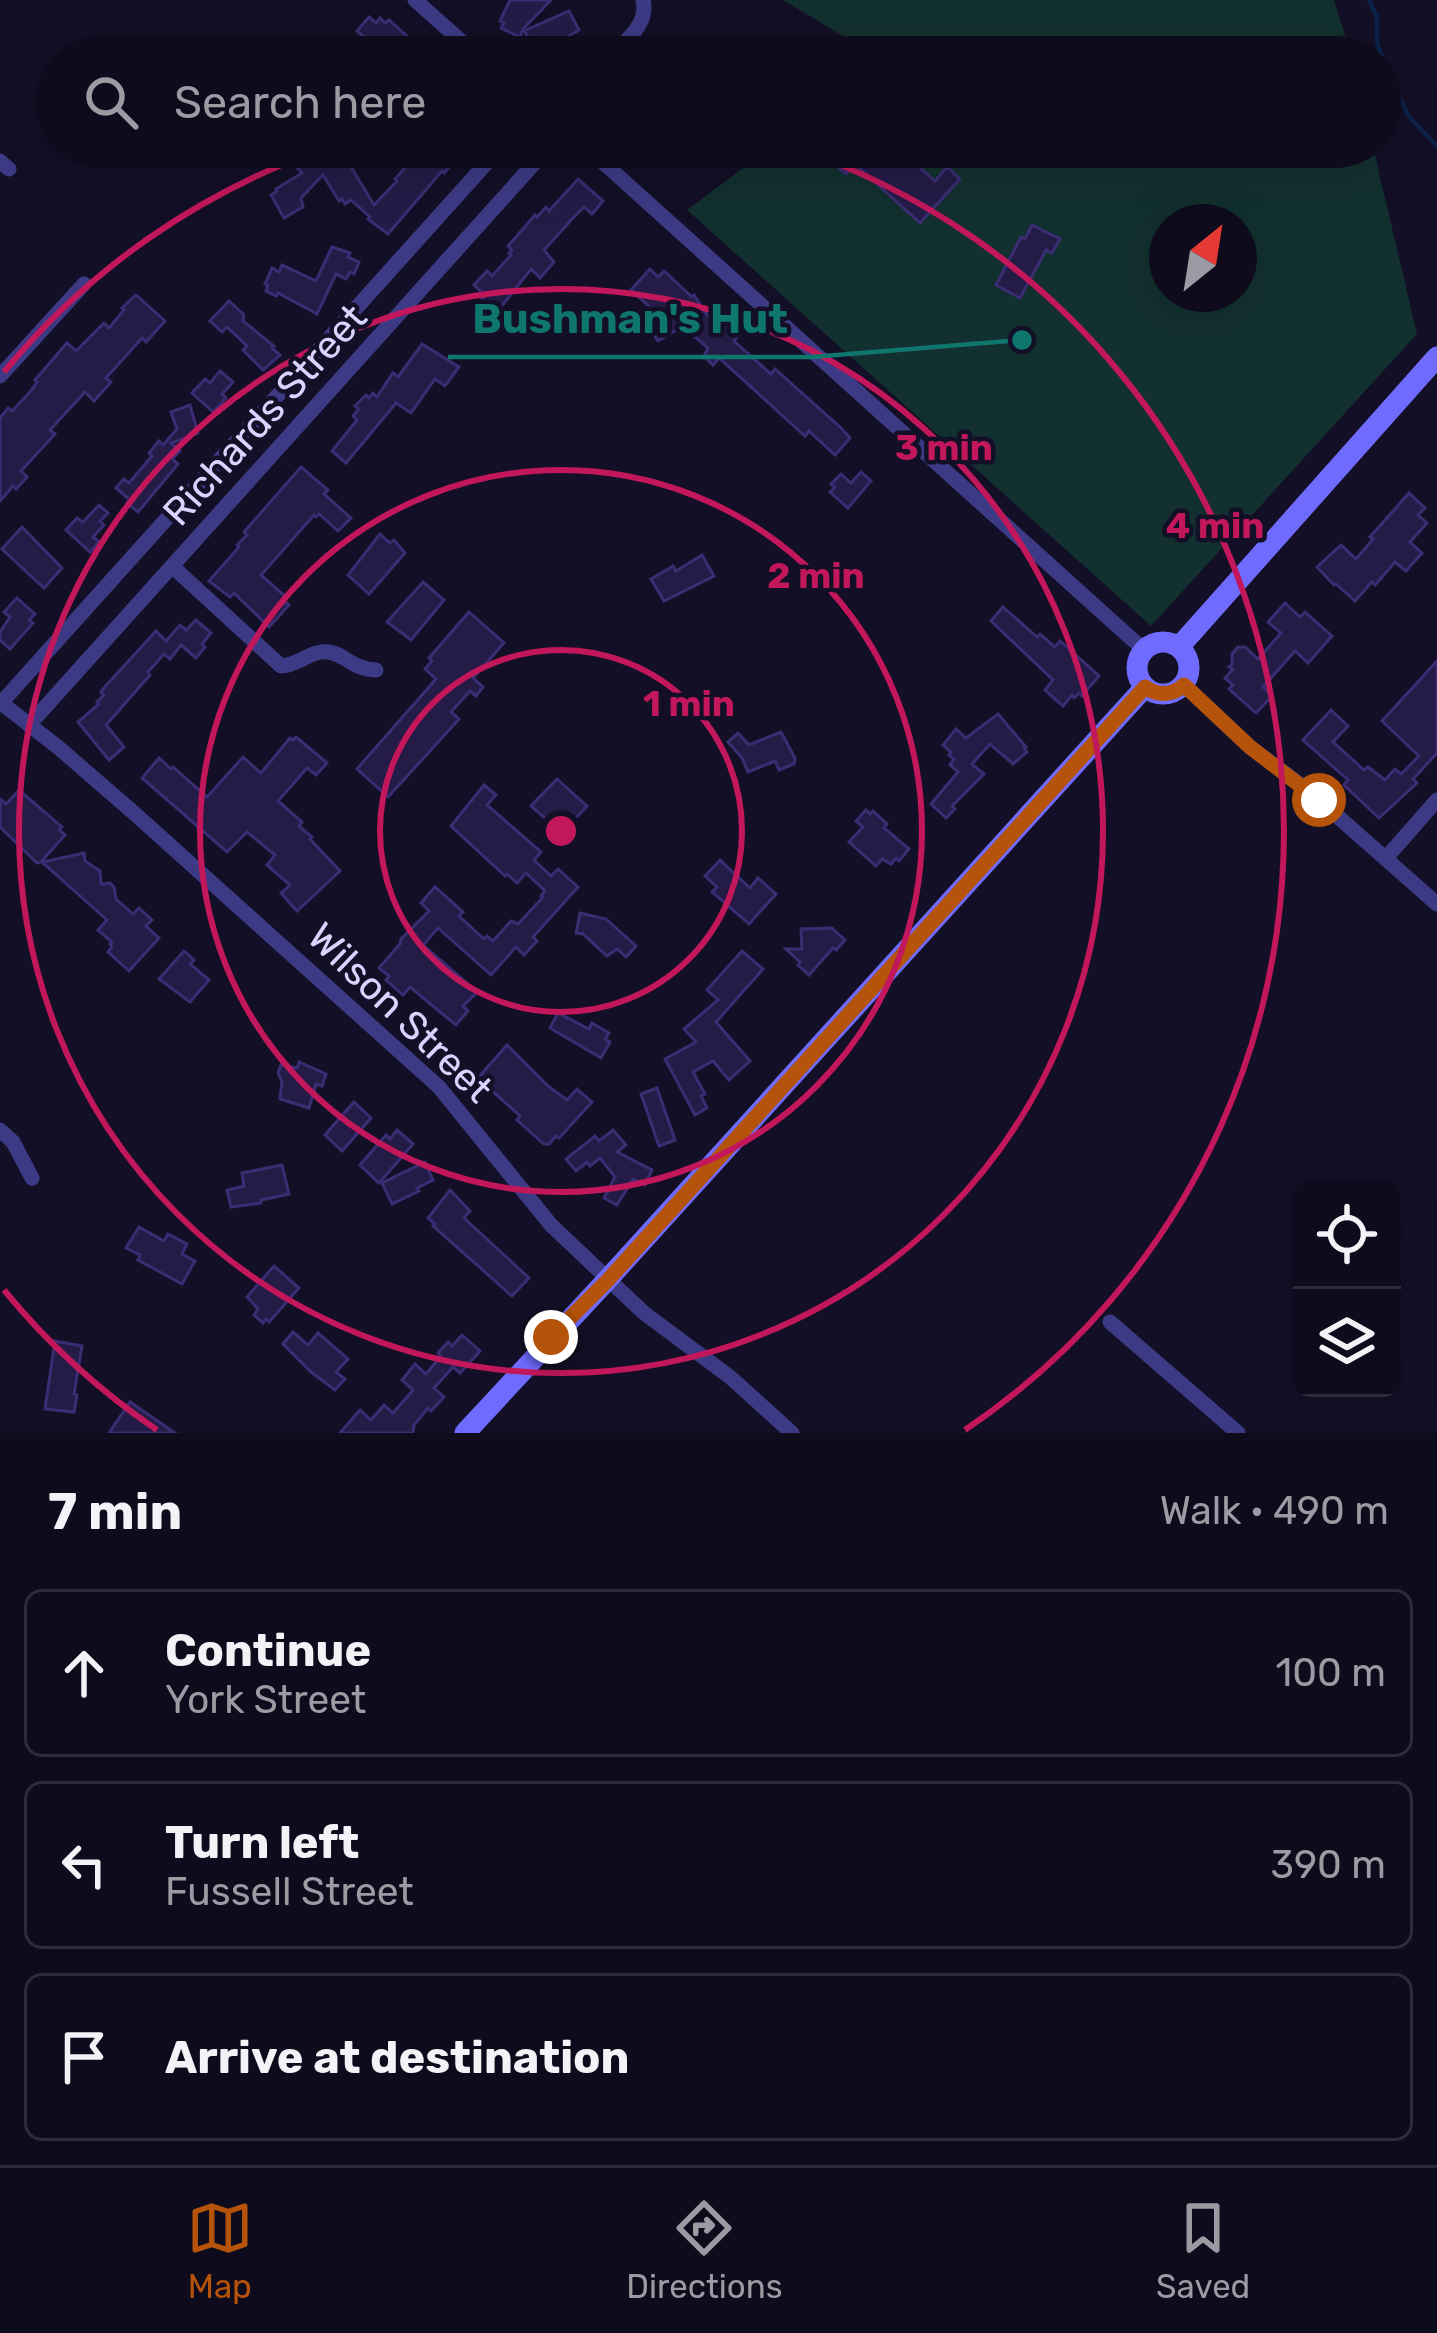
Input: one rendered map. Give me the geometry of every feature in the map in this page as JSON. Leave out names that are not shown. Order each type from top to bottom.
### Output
[{"type":"street","points":[[415,0],[455,36]]},
{"type":"street","points":[[629,36],[645,13],[644,1]]},
{"type":"street","name":"Richards Street","points":[[0,727],[5,706],[482,168]]},
{"type":"street","name":"Richards Street","points":[[29,725],[530,168]]},
{"type":"street","points":[[609,168],[1144,650]]},
{"type":"street","points":[[0,376],[84,284]]},
{"type":"street","points":[[1178,646],[1437,357]]},
{"type":"street","points":[[173,567],[279,665],[288,667],[328,652],[360,669],[376,670]]},
{"type":"street","points":[[1157,642],[1178,646],[1190,664],[1184,685],[1165,694],[1145,687],[1137,673],[1144,650],[1157,642]]},
{"type":"street","points":[[1184,685],[1250,747],[1310,791],[1437,904]]},
{"type":"street","points":[[465,1433],[1145,687]]},
{"type":"street","name":"Wilson Street","points":[[5,706],[134,813],[439,1088],[542,1216],[656,1323],[730,1377],[792,1433]]},
{"type":"street","points":[[1386,858],[1437,800]]},
{"type":"street","points":[[0,1130],[13,1142],[32,1178]]},
{"type":"street","points":[[1110,1322],[1238,1433]]},
{"type":"green space","points":[[783,0],[1334,0],[1345,36],[843,36]]},
{"type":"green space","points":[[743,168],[1378,168],[1417,334],[1151,626],[687,210]]},
{"type":"building","points":[[510,0],[551,0],[520,36],[501,28],[504,23],[500,21]]},
{"type":"building","points":[[569,11],[579,30],[569,36],[528,36],[524,31]]},
{"type":"building","points":[[369,17],[376,23],[380,18],[407,36],[363,36],[357,31]]},
{"type":"building","points":[[352,168],[374,205],[405,168],[448,168],[388,234],[351,200],[339,201],[323,175],[301,198],[303,207],[284,218],[271,195],[302,173],[298,169]]},
{"type":"building","points":[[859,168],[920,168],[935,181],[948,168],[960,179],[920,223]]},
{"type":"building","points":[[578,179],[603,201],[592,214],[584,207],[573,218],[544,250],[554,262],[540,278],[531,269],[497,312],[474,285],[487,271],[492,276],[511,255],[508,246],[535,215],[546,207],[549,211]]},
{"type":"building","points":[[1032,225],[1060,239],[1052,253],[1046,250],[1020,298],[996,285]]},
{"type":"building","points":[[332,247],[359,262],[346,279],[336,274],[317,314],[266,291],[272,268],[279,272],[282,265],[316,281]]},
{"type":"building","points":[[650,269],[658,277],[664,271],[694,295],[718,325],[721,321],[738,336],[734,341],[771,374],[775,369],[841,428],[850,438],[835,455],[809,431],[805,436],[719,358],[713,365],[704,356],[708,348],[683,326],[658,341],[648,326],[662,318],[631,290]]},
{"type":"building","points":[[136,295],[165,321],[146,342],[142,338],[106,378],[111,382],[94,401],[85,392],[50,430],[55,434],[21,471],[27,477],[0,501],[0,418],[30,392],[67,343],[76,351],[104,323],[109,328]]},
{"type":"building","points":[[229,301],[280,355],[263,370],[227,327],[222,332],[210,321]]},
{"type":"building","points":[[422,344],[459,367],[445,386],[435,379],[411,413],[396,403],[346,463],[332,451],[357,420],[355,406],[366,395],[377,397]]},
{"type":"building","points":[[220,371],[233,382],[213,412],[192,393]]},
{"type":"building","points":[[190,405],[198,433],[171,443],[180,451],[172,459],[178,464],[138,512],[116,488],[124,479],[129,483],[159,441],[163,445],[177,429],[171,412]]},
{"type":"building","points":[[301,467],[351,518],[338,531],[319,514],[314,515],[261,575],[289,605],[269,627],[234,593],[230,597],[209,581]]},
{"type":"building","points":[[861,472],[871,481],[848,508],[830,492],[835,487],[831,484],[841,474],[851,483]]},
{"type":"building","points":[[1409,493],[1425,508],[1418,515],[1427,523],[1410,542],[1422,553],[1406,571],[1395,562],[1355,601],[1317,567],[1341,545],[1356,559]]},
{"type":"building","points":[[99,505],[108,513],[93,537],[99,542],[90,552],[66,530],[77,518],[83,522]]},
{"type":"building","points":[[22,527],[62,568],[44,588],[2,549]]},
{"type":"building","points":[[380,534],[390,543],[394,540],[405,553],[369,594],[348,575]]},
{"type":"building","points":[[702,555],[714,576],[664,601],[651,579]]},
{"type":"building","points":[[423,582],[444,600],[411,640],[387,622]]},
{"type":"building","points":[[17,598],[35,614],[29,620],[33,623],[10,649],[0,640],[0,632],[10,617],[4,612]]},
{"type":"building","points":[[1285,603],[1300,617],[1305,612],[1332,636],[1308,663],[1295,651],[1263,687],[1272,696],[1256,713],[1229,689],[1233,685],[1225,678],[1233,669],[1229,667],[1238,647],[1245,647],[1258,659],[1281,633],[1268,622]]},
{"type":"building","points":[[1003,607],[1037,637],[1040,634],[1055,647],[1060,641],[1099,676],[1082,696],[1072,695],[1063,706],[1045,690],[1053,680],[991,621]]},
{"type":"building","points":[[469,612],[504,643],[473,678],[483,687],[476,696],[470,691],[451,712],[459,719],[388,797],[357,769],[436,679],[425,669],[432,661],[429,658]]},
{"type":"building","points":[[196,620],[211,633],[202,644],[205,647],[196,658],[181,645],[170,659],[164,654],[148,672],[106,725],[124,747],[109,760],[78,722],[99,704],[103,689],[156,631],[166,641],[180,625],[186,630]]},
{"type":"building","points":[[1437,661],[1437,753],[1413,779],[1417,783],[1379,818],[1344,785],[1348,780],[1303,740],[1331,710],[1348,726],[1333,742],[1364,770],[1368,767],[1385,780],[1395,769],[1401,774],[1419,756],[1382,721]]},
{"type":"building","points":[[998,714],[1027,752],[1013,764],[990,744],[972,764],[984,774],[946,818],[931,804],[958,772],[943,745],[956,729],[966,738]]},
{"type":"building","points":[[781,732],[795,758],[794,764],[779,770],[775,761],[748,772],[728,742],[738,733],[749,745]]},
{"type":"building","points":[[296,737],[327,763],[316,775],[307,768],[278,801],[302,822],[299,826],[340,871],[297,911],[281,893],[290,885],[267,865],[275,855],[247,832],[227,852],[142,778],[159,758],[207,797],[243,757],[261,773],[290,738]]},
{"type":"building","points":[[557,779],[587,806],[562,833],[531,806]]},
{"type":"building","points":[[484,785],[496,795],[487,805],[541,852],[534,860],[551,876],[558,869],[578,887],[533,937],[537,941],[524,955],[516,947],[491,975],[438,928],[423,945],[477,992],[463,1006],[468,1011],[456,1025],[410,987],[403,995],[379,968],[429,911],[421,903],[435,887],[463,912],[459,916],[484,939],[493,941],[511,921],[518,924],[543,897],[545,891],[526,873],[517,883],[505,876],[451,826]]},
{"type":"building","points":[[19,790],[62,827],[59,830],[65,835],[41,862],[0,827],[0,799],[6,804]]},
{"type":"building","points":[[866,810],[873,811],[887,824],[884,828],[909,849],[899,861],[896,858],[891,864],[882,859],[876,866],[849,842],[863,827],[856,821]]},
{"type":"building","points":[[84,853],[85,861],[100,871],[101,884],[110,883],[116,899],[133,914],[139,908],[152,920],[146,926],[159,938],[129,971],[108,952],[112,942],[98,930],[107,920],[42,862]]},
{"type":"building","points":[[720,860],[750,888],[758,878],[776,894],[749,924],[712,892],[717,887],[705,876]]},
{"type":"building","points":[[580,913],[606,919],[636,946],[626,957],[617,949],[607,956],[576,933]]},
{"type":"building","points":[[832,928],[845,940],[809,975],[786,949],[802,949],[801,929]]},
{"type":"building","points":[[184,951],[194,960],[190,964],[209,980],[190,1002],[159,979]]},
{"type":"building","points":[[742,951],[763,969],[716,1022],[750,1061],[729,1080],[713,1061],[693,1072],[707,1108],[695,1115],[665,1059],[696,1042],[684,1029],[718,1000],[707,990]]},
{"type":"building","points":[[558,1013],[609,1033],[605,1039],[610,1042],[601,1058],[550,1028]]},
{"type":"building","points":[[507,1045],[567,1100],[577,1089],[592,1102],[549,1144],[517,1120],[520,1116],[478,1078]]},
{"type":"building","points":[[299,1062],[326,1074],[322,1086],[316,1084],[309,1108],[280,1099],[281,1065],[297,1068]]},
{"type":"building","points":[[657,1088],[675,1140],[659,1146],[641,1094]]},
{"type":"building","points":[[354,1102],[371,1118],[342,1151],[325,1135]]},
{"type":"building","points":[[397,1130],[413,1144],[379,1183],[360,1165],[386,1135],[390,1139]]},
{"type":"building","points":[[613,1130],[626,1145],[617,1152],[652,1170],[645,1185],[633,1179],[617,1205],[604,1198],[615,1177],[600,1158],[576,1171],[566,1159],[595,1136],[599,1141]]},
{"type":"building","points":[[425,1162],[433,1180],[392,1204],[382,1183]]},
{"type":"building","points":[[282,1165],[289,1194],[231,1207],[227,1190],[244,1186],[242,1173]]},
{"type":"building","points":[[450,1190],[470,1211],[464,1218],[529,1278],[512,1296],[428,1218]]},
{"type":"building","points":[[139,1227],[164,1241],[168,1234],[187,1244],[182,1254],[195,1261],[182,1284],[138,1260],[140,1255],[126,1248]]},
{"type":"building","points":[[274,1266],[299,1288],[263,1323],[247,1297]]},
{"type":"building","points":[[293,1332],[308,1345],[318,1333],[348,1359],[336,1372],[345,1379],[335,1390],[283,1344]]},
{"type":"building","points":[[462,1335],[480,1351],[460,1373],[453,1367],[434,1388],[444,1397],[431,1411],[428,1408],[413,1433],[340,1433],[360,1410],[371,1420],[384,1405],[393,1413],[413,1390],[402,1380],[415,1364],[426,1374],[448,1342],[452,1346]]},
{"type":"building","points":[[55,1341],[82,1346],[74,1412],[45,1409]]},
{"type":"building","points":[[130,1402],[175,1433],[109,1433]]},
{"type":"waterway","points":[[1369,0],[1377,17],[1377,36]]},
{"type":"waterway","points":[[1401,101],[1410,118],[1437,146]]},
{"type":"place","name":"Bushman's Hut","points":[[1022,340]]},
{"type":"route","points":[[551,1337],[608,1280],[1145,687],[1165,694],[1184,685],[1250,747],[1319,800]]}]
